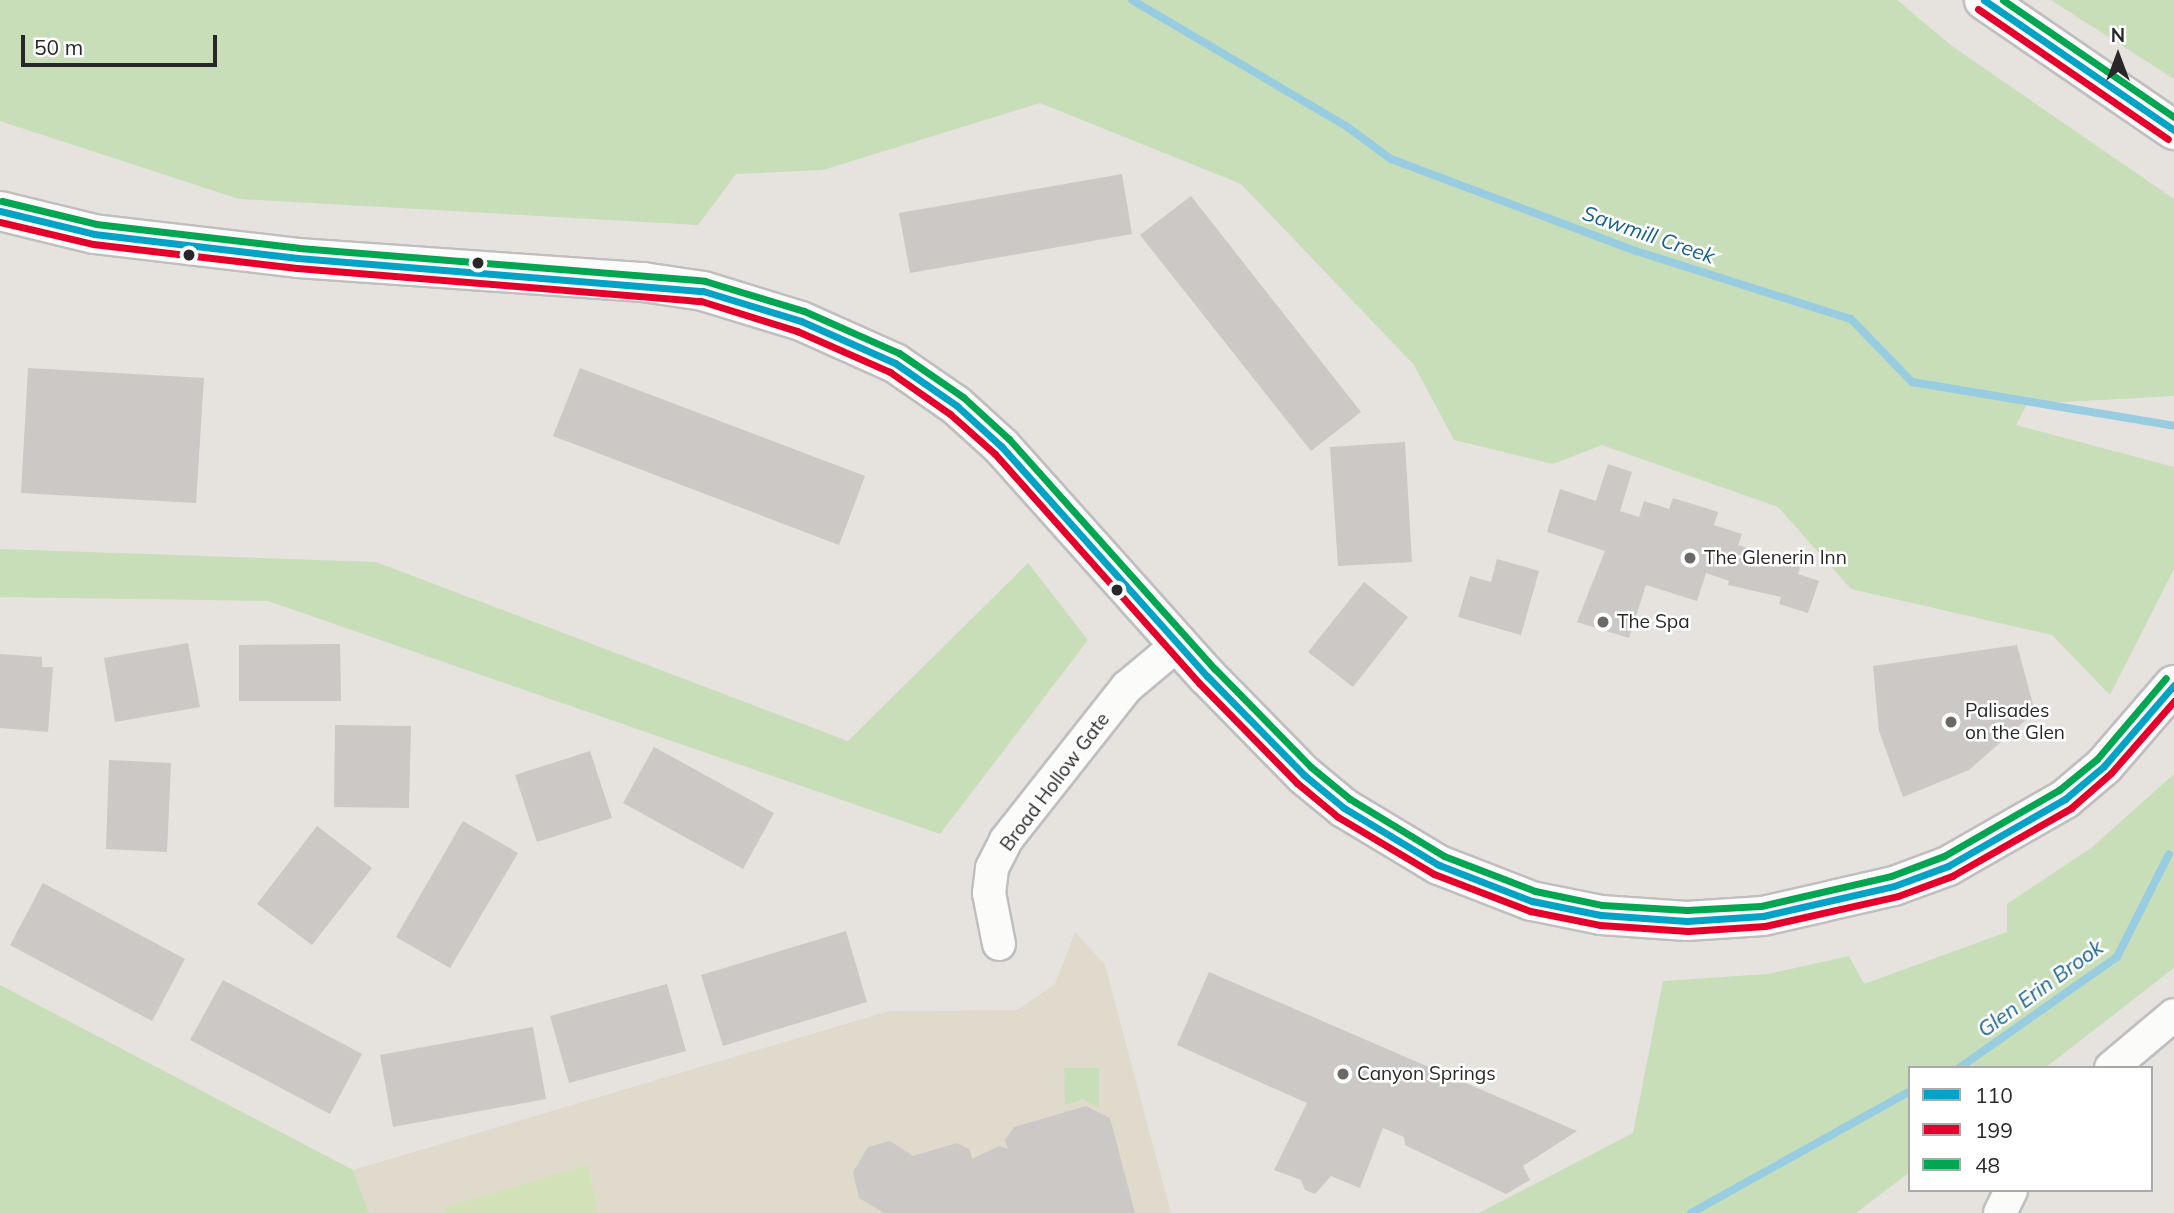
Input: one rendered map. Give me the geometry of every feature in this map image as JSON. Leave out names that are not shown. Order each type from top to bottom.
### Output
[{"type":"street","points":[[1984,0],[2174,130]]},
{"type":"street","points":[[0,211],[94,234],[298,258],[643,282],[703,291],[801,321],[895,363],[957,405],[1002,447],[1177,645],[1304,775],[1381,833],[1439,865],[1532,901],[1601,915],[1686,920],[1829,904],[1948,866],[2065,799],[2112,758],[2174,685]]},
{"type":"street","name":"Broad Hollow Gate","points":[[999,944],[989,893],[992,868],[1006,840],[1127,687],[1177,645]]},
{"type":"street","points":[[2113,1066],[2174,1015]]},
{"type":"street","points":[[2000,1213],[2010,1192]]},
{"type":"shaded area","points":[[1075,932],[1105,965],[1171,1213],[369,1213],[353,1170],[889,1011],[1017,1010],[1055,984]]},
{"type":"green space","points":[[0,0],[1897,0],[1952,46],[2174,199],[2174,396],[2027,404],[2016,425],[2174,467],[2174,569],[2110,695],[2052,635],[1851,589],[1778,507],[1602,445],[1553,464],[1454,440],[1414,365],[1241,184],[1040,103],[823,170],[736,174],[698,225],[239,199],[0,121]]},
{"type":"green space","points":[[2051,0],[2174,0],[2174,79]]},
{"type":"green space","points":[[0,549],[376,562],[848,741],[1028,563],[1088,640],[940,834],[268,601],[0,597]]},
{"type":"green space","points":[[2174,774],[2174,968],[2048,1066],[1908,1066],[1908,1174],[1856,1213],[1479,1213],[1633,1133],[1663,981],[1768,974],[1849,956],[1864,984],[2007,932],[2007,904],[2091,848]]},
{"type":"green space","points":[[0,985],[353,1170],[369,1213],[0,1213]]},
{"type":"green space","points":[[1064,1068],[1099,1068],[1099,1108],[1084,1099],[1065,1105]]},
{"type":"green space","points":[[588,1165],[598,1213],[446,1213],[445,1207]]},
{"type":"building","points":[[1122,174],[1132,234],[910,273],[899,213]]},
{"type":"building","points":[[1191,196],[1361,412],[1311,451],[1140,235]]},
{"type":"building","points":[[28,368],[204,378],[196,503],[21,493]]},
{"type":"building","points":[[580,368],[865,476],[839,545],[553,436]]},
{"type":"building","points":[[1405,442],[1412,562],[1338,566],[1330,447]]},
{"type":"building","name":"The Glenerin Inn","points":[[1608,464],[1632,472],[1620,511],[1639,517],[1644,501],[1669,509],[1673,498],[1718,512],[1714,525],[1742,534],[1738,545],[1801,565],[1798,574],[1819,581],[1808,613],[1779,604],[1781,597],[1728,585],[1729,581],[1706,573],[1697,601],[1646,585],[1629,638],[1577,622],[1605,551],[1547,532],[1560,489],[1596,501]]},
{"type":"building","points":[[1497,559],[1539,571],[1521,635],[1458,617],[1470,576],[1491,582]]},
{"type":"building","points":[[1364,582],[1408,617],[1353,687],[1308,652]]},
{"type":"building","points":[[188,643],[200,707],[115,722],[104,658]]},
{"type":"building","points":[[340,644],[341,701],[239,701],[239,645]]},
{"type":"building","name":"Palisades on the Glen","points":[[2017,645],[2035,712],[1969,770],[1903,797],[1879,731],[1873,666]]},
{"type":"building","points":[[0,654],[42,657],[42,667],[53,667],[48,732],[0,728]]},
{"type":"building","points":[[335,725],[411,726],[409,808],[334,807]]},
{"type":"building","points":[[654,747],[774,813],[743,869],[623,803]]},
{"type":"building","points":[[590,751],[612,818],[537,842],[515,775]]},
{"type":"building","points":[[109,760],[171,763],[167,852],[106,849]]},
{"type":"building","points":[[463,821],[518,853],[450,968],[396,937]]},
{"type":"building","points":[[317,826],[372,868],[312,945],[257,904]]},
{"type":"building","points":[[43,883],[185,959],[152,1021],[10,945]]},
{"type":"building","points":[[846,931],[867,1002],[723,1046],[701,975]]},
{"type":"building","name":"Canyon Springs","points":[[1209,972],[1577,1131],[1523,1166],[1530,1180],[1506,1194],[1405,1145],[1404,1137],[1383,1128],[1360,1188],[1331,1176],[1315,1194],[1305,1190],[1301,1180],[1274,1170],[1307,1103],[1177,1045]]},
{"type":"building","points":[[223,980],[362,1054],[330,1114],[190,1040]]},
{"type":"building","points":[[667,984],[686,1051],[569,1083],[550,1016]]},
{"type":"building","points":[[533,1027],[546,1099],[393,1127],[380,1055]]},
{"type":"building","points":[[1086,1106],[1110,1118],[1135,1213],[884,1213],[859,1198],[853,1172],[868,1147],[890,1141],[913,1156],[957,1143],[970,1150],[972,1159],[999,1146],[1008,1149],[1005,1140],[1014,1127]]},
{"type":"waterway","name":"Sawmill Creek","points":[[1132,0],[1346,126],[1391,159],[1636,251],[1851,319],[1912,382],[2174,426]]},
{"type":"waterway","name":"Glen Erin Brook","points":[[1962,1066],[2117,957],[2169,854]]},
{"type":"waterway","name":"Glen Erin Brook","points":[[1691,1213],[1908,1092]]},
{"type":"transit line","name":"110","points":[[1984,0],[2174,130]]},
{"type":"transit line","name":"48","points":[[2003,0],[2174,117]]},
{"type":"transit line","name":"199","points":[[1978,9],[2168,139]]},
{"type":"transit line","name":"48","points":[[2,201],[96,224],[299,248],[705,281],[804,311],[899,353],[963,397],[1009,439],[1215,669],[1311,767],[1350,799],[1444,856],[1535,891],[1602,905],[1687,910],[1761,906],[1891,876],[1944,856],[2059,790],[2097,759],[2166,678]]},
{"type":"transit line","name":"110","points":[[0,211],[94,234],[298,258],[703,291],[801,321],[895,363],[957,406],[1002,447],[1207,676],[1304,775],[1344,808],[1439,865],[1532,901],[1601,915],[1687,921],[1763,916],[1894,886],[1948,866],[2065,799],[2104,766],[2174,685]]},
{"type":"transit line","name":"199","points":[[0,222],[93,244],[297,268],[701,301],[797,331],[890,372],[950,414],[995,454],[1199,683],[1297,783],[1338,817],[1434,874],[1530,911],[1600,925],[1688,931],[1765,926],[1898,896],[1952,876],[2071,808],[2111,773],[2174,701]]},
{"type":"place","name":"The Glenerin Inn","points":[[1690,558]]},
{"type":"place","name":"The Spa","points":[[1603,622]]},
{"type":"place","name":"Palisades on the Glen","points":[[1951,722]]},
{"type":"place","name":"Canyon Springs","points":[[1343,1074]]}]
